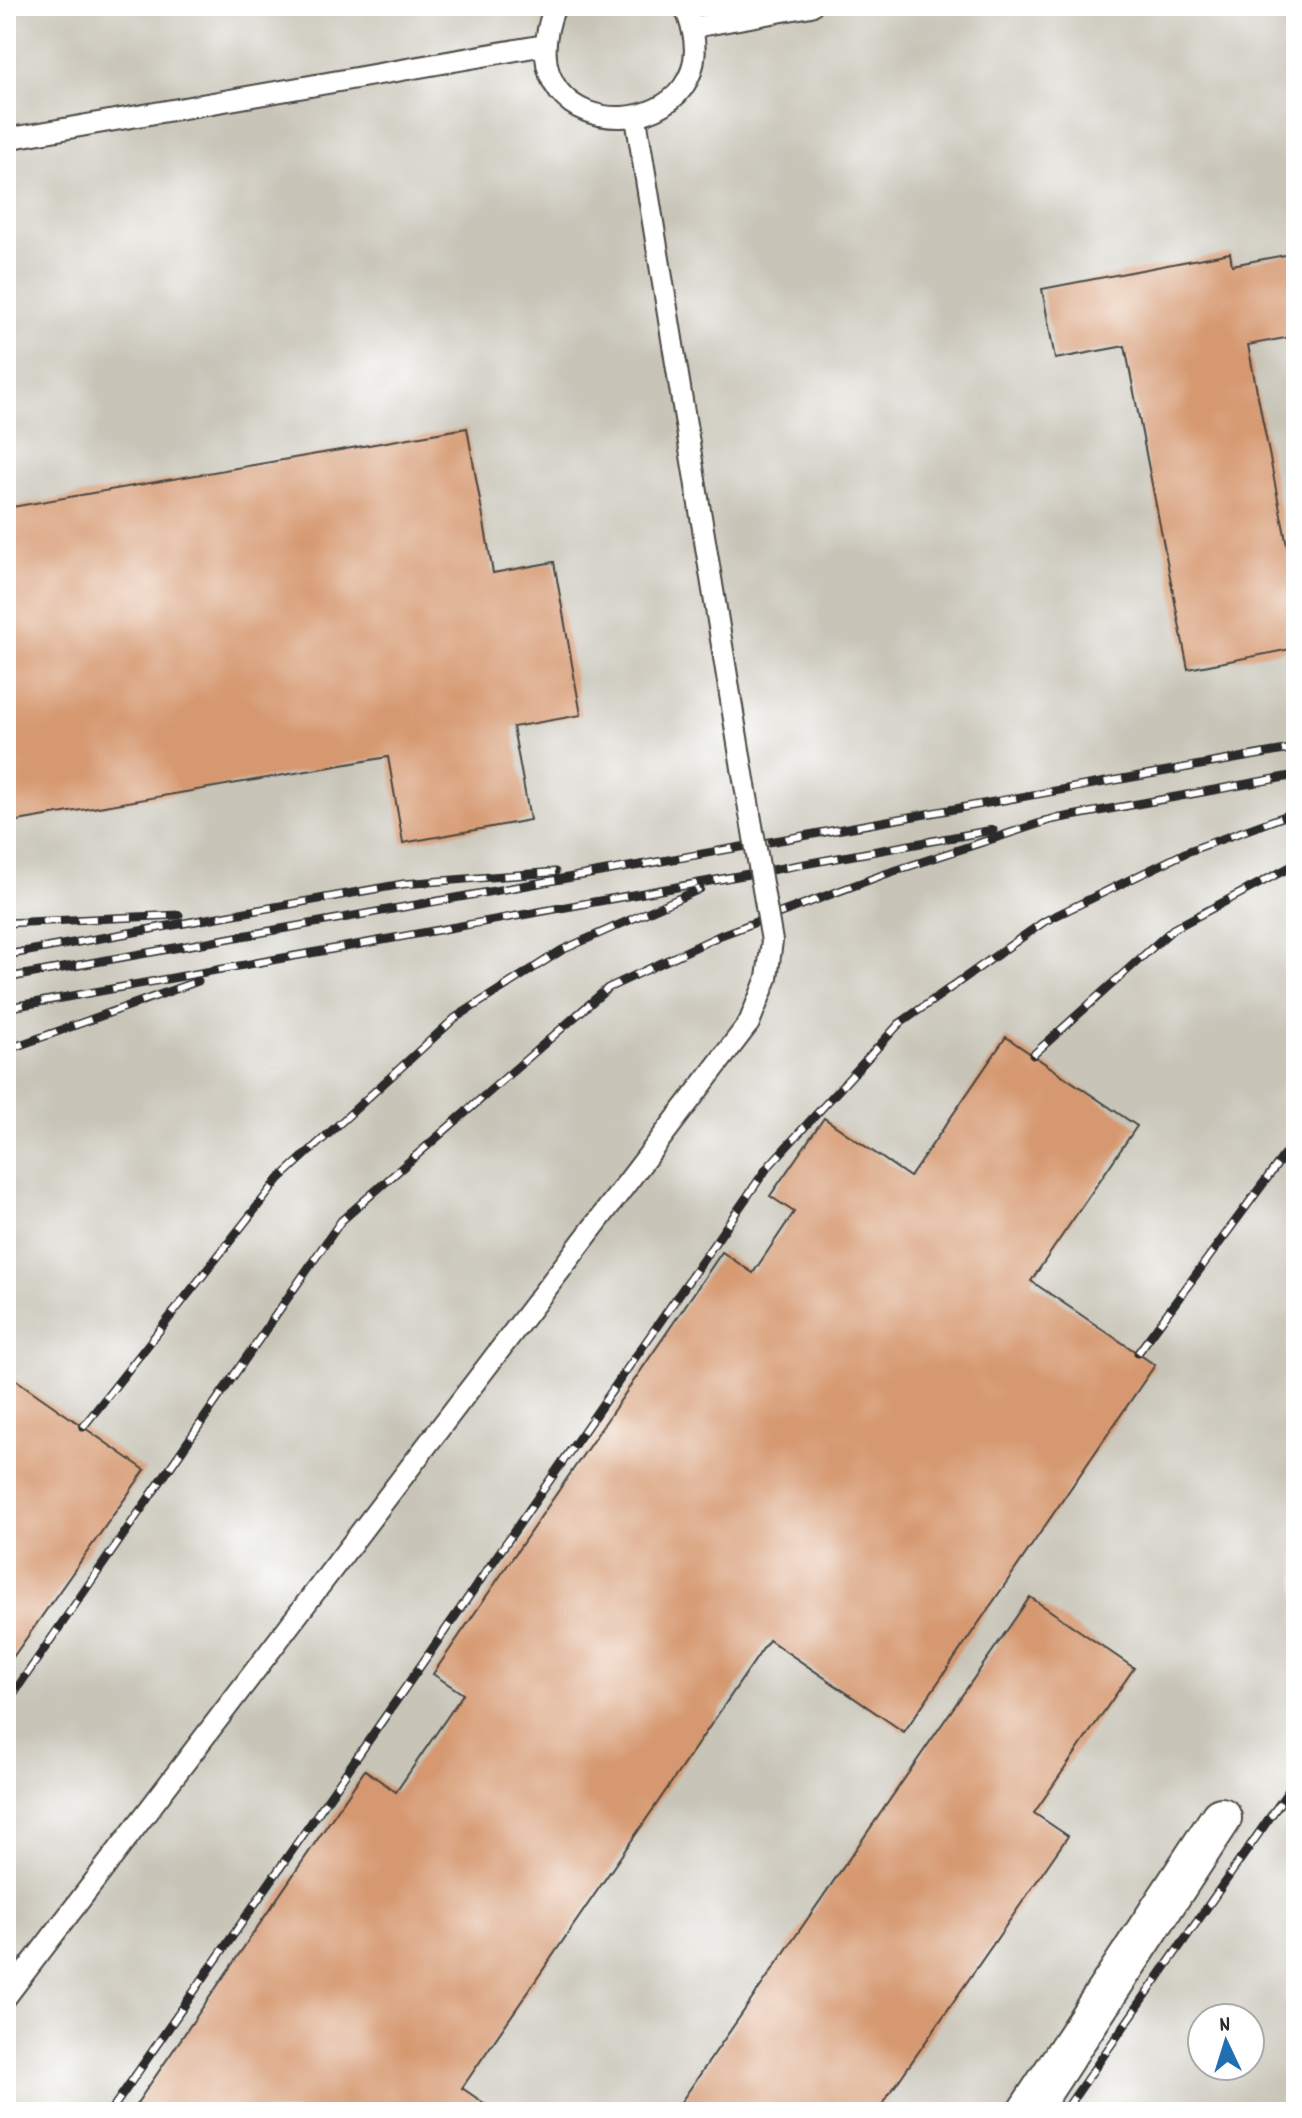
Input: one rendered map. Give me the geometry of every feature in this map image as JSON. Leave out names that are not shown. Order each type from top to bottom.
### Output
[{"type":"street","points":[[1028,2112],[1221,1818]]},
{"type":"lane","points":[[555,6],[544,33],[546,61],[556,86],[579,108],[607,119],[636,118],[660,108],[684,84],[695,53],[694,27],[684,6]]},
{"type":"lane","points":[[694,27],[811,6]]},
{"type":"lane","points":[[6,139],[545,45]]},
{"type":"lane","points":[[6,1997],[749,1023],[767,978],[772,941],[636,118]]},
{"type":"shaded area","points":[[6,6],[1296,6],[1296,2112],[6,2112]]},
{"type":"building","points":[[1230,253],[1232,265],[1296,253],[1296,336],[1248,345],[1296,592],[1296,648],[1188,669],[1125,346],[1055,359],[1042,289]]},
{"type":"building","points":[[467,428],[493,573],[554,562],[581,715],[513,727],[530,820],[403,843],[388,757],[6,823],[6,508]]},
{"type":"building","points":[[1006,1037],[1137,1126],[1031,1281],[1155,1365],[904,1732],[769,1640],[462,2088],[497,2112],[131,2112],[365,1770],[396,1792],[463,1694],[433,1674],[722,1252],[753,1273],[794,1212],[770,1196],[824,1118],[910,1177]]},
{"type":"building","points":[[6,1373],[145,1470],[6,1667]]},
{"type":"building","points":[[1030,1597],[1134,1668],[1034,1813],[1068,1836],[877,2112],[674,2112]]},
{"type":"railway","points":[[6,978],[1296,748]]},
{"type":"railway","points":[[1044,821],[1296,775]]},
{"type":"railway","points":[[110,2112],[767,1168],[899,1024],[1045,921],[1189,851],[1296,812]]},
{"type":"railway","points":[[6,1704],[341,1221],[608,988],[721,935],[885,874],[1056,818]]},
{"type":"railway","points":[[6,1008],[993,830]]},
{"type":"railway","points":[[1033,1055],[1173,929],[1296,864]]},
{"type":"railway","points":[[6,955],[403,884],[555,872]]},
{"type":"railway","points":[[83,1427],[279,1179],[455,1018],[562,950],[700,889]]},
{"type":"railway","points":[[6,923],[179,915]]},
{"type":"railway","points":[[6,1050],[198,981]]},
{"type":"railway","points":[[1138,1353],[1296,1139]]},
{"type":"railway","points":[[1064,2112],[1296,1780]]}]
